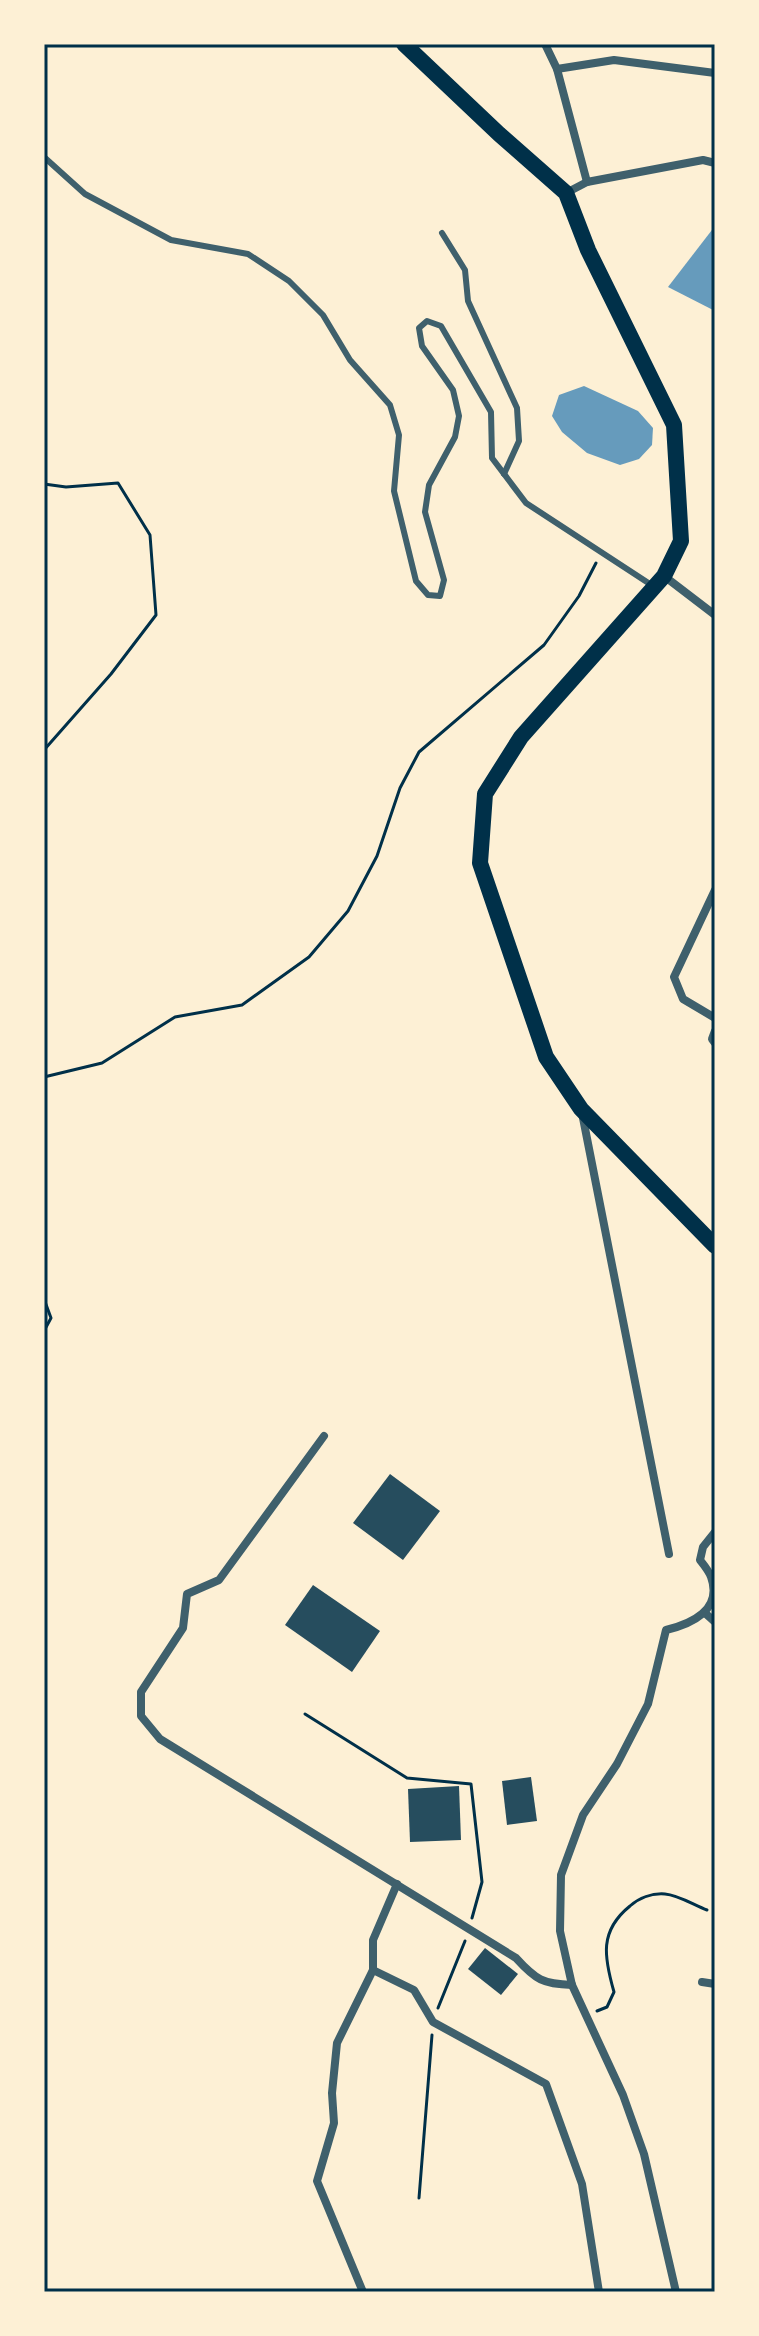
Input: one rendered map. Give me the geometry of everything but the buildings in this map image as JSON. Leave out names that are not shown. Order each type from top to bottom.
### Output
[{"type":"main road","points":[[404,44],[566,193],[588,250],[674,425],[681,541],[658,581],[521,737],[485,794],[480,863],[546,1057],[581,1109],[715,1246]]},
{"type":"street","points":[[545,44],[557,69],[587,182]]},
{"type":"street","points":[[557,69],[614,60],[715,73]]},
{"type":"street","points":[[566,193],[587,182],[703,160],[715,163]]},
{"type":"street","points":[[658,581],[715,615]]},
{"type":"street","points":[[715,890],[711,908],[674,977],[683,999],[715,1018]]},
{"type":"street","points":[[715,1031],[712,1039],[715,1043]]},
{"type":"street","points":[[581,1109],[669,1554]]},
{"type":"street","points":[[324,1436],[219,1580],[187,1594],[183,1628],[141,1692],[141,1716],[160,1739],[516,1958],[531,1974],[548,1984],[572,1985]]},
{"type":"street","points":[[676,2292],[644,2154],[623,2095],[572,1985],[560,1931],[561,1875],[583,1815],[617,1764],[648,1704],[666,1630],[687,1624],[705,1613],[713,1596],[713,1578],[700,1560],[703,1547],[715,1532]]},
{"type":"street","points":[[705,1613],[715,1622]]},
{"type":"street","points":[[363,2292],[317,2181],[334,2123],[332,2093],[337,2043],[373,1970],[373,1940],[397,1884]]},
{"type":"street","points":[[373,1970],[414,1990],[433,2022],[546,2084],[582,2184],[599,2292]]},
{"type":"street","points":[[702,1982],[715,1984]]},
{"type":"lane","points":[[44,157],[85,194],[171,240],[248,254],[289,281],[323,315],[350,360],[390,405],[399,435],[394,491],[416,581],[428,595],[440,596],[444,580],[425,512],[429,485],[455,437],[459,416],[453,390],[422,346],[419,328],[427,321],[441,326],[491,412],[492,458],[526,503],[602,553],[658,581]]},
{"type":"lane","points":[[442,233],[465,270],[468,301],[517,408],[519,441],[504,474]]},
{"type":"path","points":[[44,484],[66,487],[118,483],[150,535],[156,615],[111,674],[44,750]]},
{"type":"path","points":[[44,1077],[102,1063],[175,1017],[242,1005],[309,957],[348,911],[377,856],[400,788],[419,752],[544,645],[579,596],[602,553]]},
{"type":"path","points":[[44,1299],[51,1318],[44,1331]]},
{"type":"path","points":[[586,2015],[607,2007],[614,1992],[606,1964],[607,1937],[619,1915],[639,1898],[666,1894],[707,1910]]},
{"type":"water","points":[[715,226],[715,311],[668,287]]},
{"type":"water","points":[[584,386],[638,411],[653,428],[652,445],[639,459],[620,465],[587,453],[562,432],[552,416],[559,395]]}]
